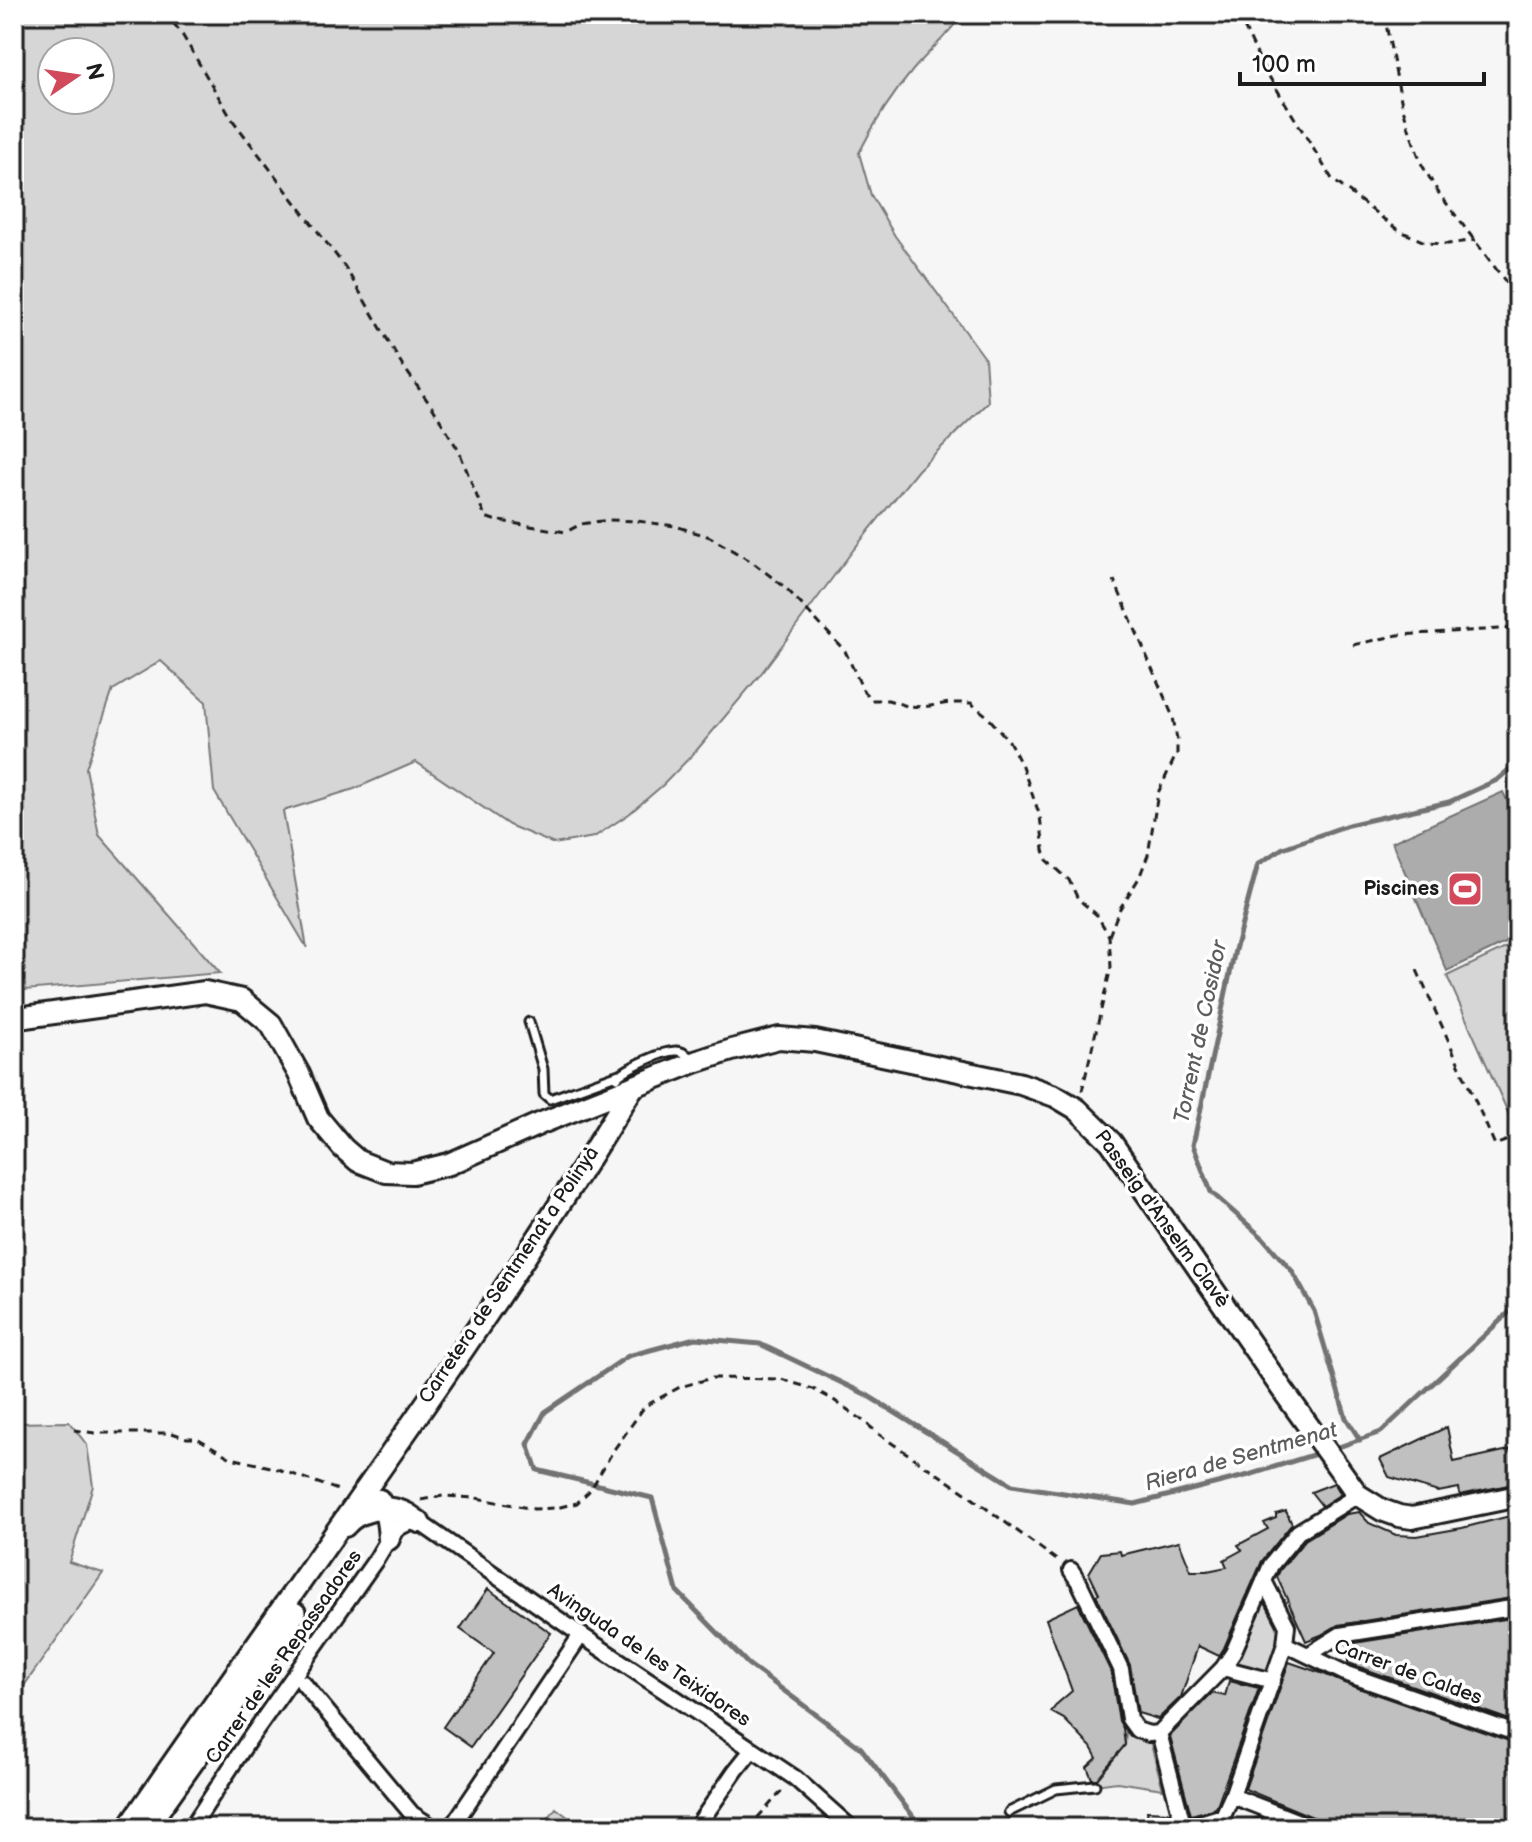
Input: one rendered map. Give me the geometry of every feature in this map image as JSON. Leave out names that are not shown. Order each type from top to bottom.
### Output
[{"type":"main road","name":"Passeig d'Anselm Clavè","points":[[14,1017],[205,992],[242,1000],[271,1024],[299,1074],[318,1118],[343,1148],[358,1161],[386,1172],[412,1173],[449,1164],[622,1085],[770,1039],[815,1041],[1021,1084],[1055,1096],[1077,1109],[1111,1142],[1358,1495],[1382,1510],[1412,1518],[1518,1496]]},
{"type":"main road","name":"Carretera de Sentmenat a Polinyà","points":[[128,1828],[326,1544],[382,1473],[383,1462],[551,1219],[622,1085]]},
{"type":"main road","name":"Carretera de Sentmenat a Polinyà","points":[[146,1828],[340,1546],[366,1493]]},
{"type":"main road","points":[[366,1493],[402,1514]]},
{"type":"main road","points":[[326,1544],[332,1543],[351,1518],[373,1510],[402,1514]]},
{"type":"main road","points":[[389,1539],[388,1524],[402,1514]]},
{"type":"street","points":[[1159,1733],[1223,1668],[1233,1653],[1271,1565],[1298,1532],[1358,1495]]},
{"type":"street","name":"Carrer de les Repassadores","points":[[191,1828],[389,1539],[404,1523],[402,1514]]},
{"type":"street","name":"Avinguda de les Teixidores","points":[[402,1514],[795,1778],[851,1828]]},
{"type":"street","points":[[1071,1570],[1121,1669],[1129,1719],[1159,1733]]},
{"type":"street","points":[[1159,1733],[1184,1828],[1223,1816],[1285,1644],[1287,1626],[1264,1581]]},
{"type":"street","points":[[1308,1655],[1340,1635],[1518,1607]]},
{"type":"street","points":[[451,1828],[581,1635]]},
{"type":"street","name":"Carrer de Caldes","points":[[1285,1644],[1347,1674],[1518,1734]]},
{"type":"street","points":[[1223,1668],[1273,1681]]},
{"type":"street","points":[[303,1683],[412,1814],[434,1828]]},
{"type":"street","points":[[696,1828],[752,1750]]},
{"type":"street","points":[[1232,1796],[1314,1828]]},
{"type":"lane","points":[[529,1022],[543,1069],[544,1094],[550,1099],[622,1085]]},
{"type":"lane","points":[[1009,1812],[1056,1789],[1095,1785]]},
{"type":"path","points":[[164,14],[183,36],[231,118],[345,267],[403,366],[459,451],[485,517],[566,532],[581,524],[608,520],[637,521],[675,526],[710,537],[752,562],[786,588],[845,651],[864,692],[872,700],[923,707],[971,703],[1009,741],[1022,766],[1040,816],[1047,860],[1069,880],[1078,899],[1097,915],[1109,936]]},
{"type":"path","points":[[1238,14],[1262,65],[1332,179],[1398,230],[1427,243],[1476,240]]},
{"type":"path","points":[[1384,14],[1402,105],[1422,165],[1438,192],[1518,298]]},
{"type":"path","points":[[1077,1109],[1111,967],[1109,936],[1148,855],[1158,793],[1177,753],[1173,717],[1114,580]]},
{"type":"path","points":[[1353,645],[1398,635],[1518,628]]},
{"type":"path","points":[[1417,970],[1495,1145],[1518,1136]]},
{"type":"path","points":[[402,1514],[410,1502],[443,1496],[476,1498],[534,1509],[577,1503],[597,1479],[645,1406],[680,1387],[712,1378],[781,1379],[832,1399],[1071,1570]]},
{"type":"path","points":[[74,1430],[172,1433],[197,1438],[231,1458],[275,1468],[329,1488],[366,1493]]},
{"type":"path","points":[[748,1828],[795,1778]]},
{"type":"shaded area","points":[[14,14],[963,14],[897,90],[859,153],[871,195],[895,236],[985,358],[988,402],[918,470],[854,549],[760,675],[696,751],[629,814],[594,837],[554,844],[509,825],[416,762],[354,789],[283,811],[307,948],[214,791],[206,702],[161,661],[113,690],[86,768],[99,835],[220,973],[14,991]]},
{"type":"shaded area","name":"Piscines","points":[[1503,792],[1518,823],[1518,937],[1447,971],[1392,842]]},
{"type":"shaded area","points":[[1518,942],[1518,1135],[1447,976]]},
{"type":"shaded area","points":[[69,1422],[87,1445],[93,1486],[69,1562],[103,1573],[14,1700],[14,1423]]},
{"type":"shaded area","points":[[1265,1593],[1282,1626],[1269,1676],[1231,1665]]},
{"type":"shaded area","points":[[1126,1732],[1150,1741],[1163,1789],[1117,1782],[1095,1785],[1125,1745]]},
{"type":"shaded area","points":[[556,1808],[582,1828],[541,1828]]},
{"type":"building","points":[[1447,1427],[1454,1462],[1518,1448],[1518,1483],[1460,1495],[1459,1488],[1438,1492],[1389,1477],[1380,1459]]},
{"type":"building","points":[[1334,1483],[1341,1494],[1322,1506],[1311,1492]]},
{"type":"building","points":[[1286,1511],[1292,1524],[1262,1561],[1219,1656],[1198,1646],[1181,1697],[1158,1719],[1138,1713],[1130,1665],[1096,1595],[1099,1594],[1089,1573],[1101,1553],[1120,1551],[1121,1555],[1179,1541],[1191,1571],[1227,1567],[1224,1560],[1242,1550],[1238,1545],[1268,1529],[1264,1523]]},
{"type":"building","points":[[1359,1512],[1369,1523],[1396,1535],[1417,1536],[1518,1514],[1518,1597],[1338,1625],[1306,1641],[1277,1577],[1305,1540],[1347,1514]]},
{"type":"building","points":[[488,1589],[551,1633],[471,1747],[443,1727],[494,1653],[460,1629]]},
{"type":"building","points":[[1078,1604],[1111,1672],[1125,1745],[1097,1779],[1092,1779],[1087,1767],[1097,1758],[1091,1747],[1064,1719],[1051,1712],[1072,1691],[1046,1619]]},
{"type":"building","points":[[1518,1617],[1518,1723],[1348,1663],[1348,1644]]},
{"type":"building","points":[[1289,1662],[1518,1744],[1518,1828],[1332,1828],[1318,1819],[1245,1789]]},
{"type":"building","points":[[1229,1681],[1259,1688],[1216,1808],[1191,1815],[1170,1736],[1212,1693],[1225,1696]]},
{"type":"building","points":[[1147,1811],[1169,1812],[1174,1828],[1149,1828]]},
{"type":"building","points":[[1259,1817],[1286,1828],[1234,1828]]},
{"type":"waterway","name":"Torrent de Cosidor","points":[[1360,1440],[1346,1418],[1314,1311],[1292,1271],[1263,1238],[1211,1192],[1193,1145],[1235,950],[1258,864],[1283,848],[1348,825],[1449,802],[1497,780],[1518,762]]},
{"type":"waterway","name":"Riera de Sentmenat","points":[[1333,1449],[1381,1432],[1518,1304]]},
{"type":"waterway","name":"Riera de Sentmenat","points":[[922,1828],[861,1748],[748,1664],[677,1591],[652,1498],[537,1470],[528,1444],[545,1412],[628,1356],[695,1338],[760,1344],[865,1394],[1012,1485],[1135,1504],[1249,1475],[1319,1453]]},
{"type":"place","name":"Piscines","points":[[1465,889]]}]
